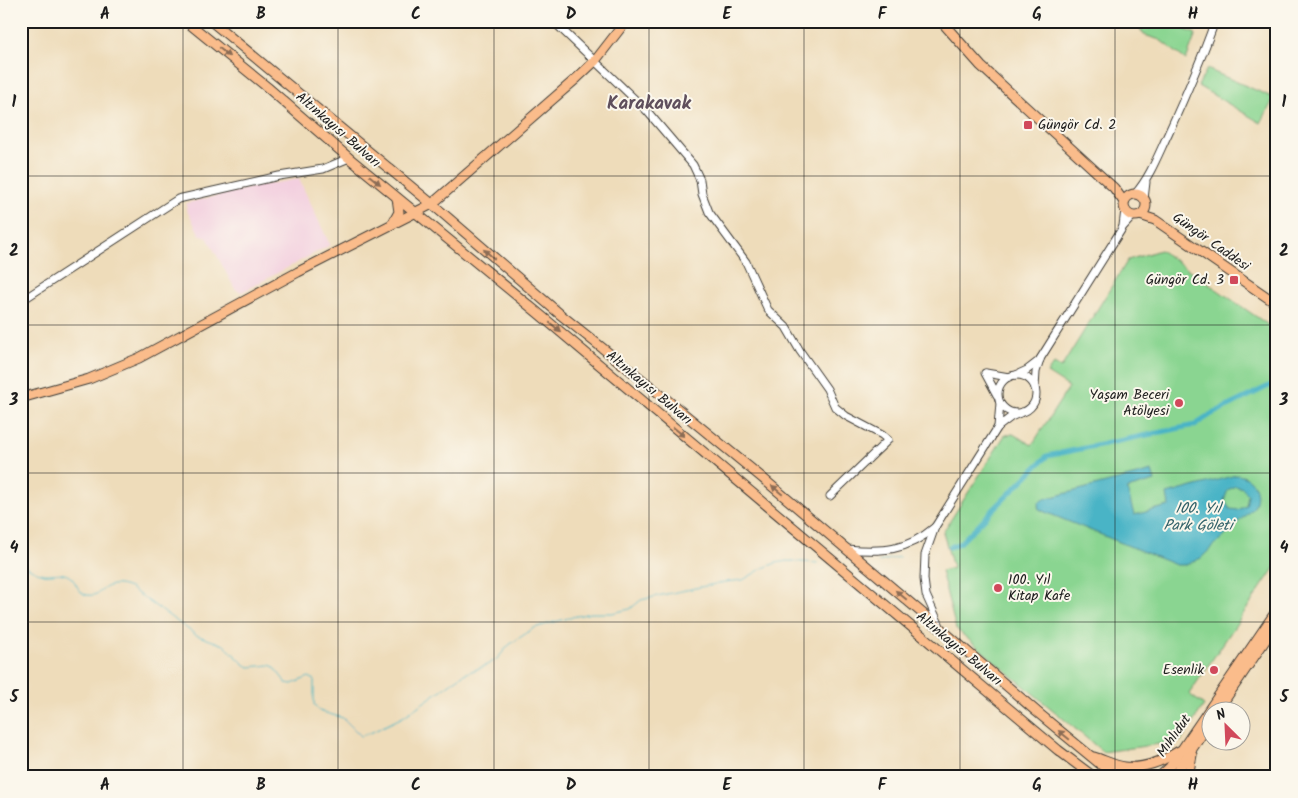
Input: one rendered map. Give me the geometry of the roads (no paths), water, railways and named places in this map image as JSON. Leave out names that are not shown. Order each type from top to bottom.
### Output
[{"type":"main road","name":"Altınkayısı Bulvarı","points":[[186,21],[242,66],[348,158],[538,313],[1058,750],[1094,777]]},
{"type":"main road","name":"Altınkayısı Bulvarı","points":[[211,21],[362,145],[572,324],[650,386],[846,549],[1116,777]]},
{"type":"main road","points":[[21,398],[89,379],[140,358],[432,204],[595,61],[626,21]]},
{"type":"main road","points":[[941,21],[980,66],[1114,188],[1125,206],[1133,194]]},
{"type":"main road","points":[[242,66],[250,68],[286,98],[290,99],[294,94],[291,86]]},
{"type":"main road","points":[[315,129],[301,111],[302,105],[305,104],[345,136],[362,145]]},
{"type":"main road","points":[[1114,188],[1133,194],[1145,202],[1137,215]]},
{"type":"main road","points":[[393,223],[399,212],[397,198]]},
{"type":"main road","name":"Güngör Caddesi","points":[[1145,202],[1155,220]]},
{"type":"main road","name":"Güngör Caddesi","points":[[1125,206],[1130,215],[1155,220],[1277,304]]},
{"type":"main road","points":[[461,251],[480,260],[510,286],[516,288],[518,284],[512,273]]},
{"type":"main road","points":[[538,313],[524,298],[526,292],[529,292],[561,319],[572,324]]},
{"type":"main road","name":"Mıhlıdut","points":[[1159,777],[1170,767],[1277,610]]},
{"type":"main road","points":[[1225,700],[1277,623]]},
{"type":"main road","name":"Mıhlıdut","points":[[1176,777],[1180,767],[1200,738]]},
{"type":"main road","points":[[1188,777],[1193,749]]},
{"type":"main road","points":[[1088,755],[1116,765],[1135,767],[1156,763],[1182,750]]},
{"type":"street","points":[[553,21],[647,112],[693,165],[700,180],[702,194],[709,212],[746,262],[768,310],[786,327],[800,352],[826,389],[835,407],[846,416],[888,440],[830,496]]},
{"type":"street","points":[[1133,194],[1146,181],[1194,77],[1216,21]]},
{"type":"street","points":[[21,301],[178,199],[279,176],[323,169],[348,158]]},
{"type":"street","points":[[1145,202],[1146,181]]},
{"type":"street","points":[[1123,227],[1125,206]]},
{"type":"street","points":[[941,629],[926,595],[924,579],[926,555],[935,527],[998,427],[1032,405],[1036,394],[1034,378],[1040,359],[1123,227],[1137,215]]},
{"type":"street","points":[[998,427],[1001,384],[1026,370],[1040,359]]},
{"type":"street","points":[[1022,412],[1009,411],[999,399],[985,373],[1027,379],[1035,388]]},
{"type":"street","points":[[846,549],[870,551],[895,549],[918,540],[935,527]]},
{"type":"water","name":"100. Yıl Park Göleti","points":[[1152,471],[1155,481],[1127,489],[1134,515],[1169,506],[1167,494],[1236,475],[1247,478],[1251,482],[1257,496],[1254,507],[1201,558],[1186,565],[1176,565],[1040,510],[1038,507],[1039,502],[1044,499]],"holes":[[[1235,486],[1243,488],[1248,495],[1246,506],[1238,510],[1230,509],[1224,500],[1228,490]]]},
{"type":"waterway","points":[[950,547],[960,543],[1047,456],[1195,425],[1212,414],[1277,382]]},
{"type":"waterway","points":[[878,562],[899,557]]},
{"type":"waterway","points":[[21,564],[43,574],[60,573],[69,576],[81,592],[87,595],[97,594],[114,585],[130,588],[196,635],[224,645],[249,667],[270,665],[274,667],[286,683],[292,684],[309,677],[314,680],[314,704],[319,711],[343,718],[361,736],[403,717],[464,674],[497,659],[509,645],[534,628],[591,613],[612,613],[630,609],[641,600],[662,595],[743,580],[763,568],[776,563],[787,561],[817,563]]},
{"type":"place","name":"Güngör Cd. 2","points":[[1028,125]]},
{"type":"place","name":"Güngör Cd. 3","points":[[1234,280]]},
{"type":"place","name":"Yaşam Beceri Atölyesi","points":[[1179,403]]},
{"type":"place","name":"100. Yıl Kitap Kafe","points":[[998,588]]},
{"type":"place","name":"Esenlik","points":[[1214,670]]},
{"type":"district","name":"Karakavak","points":[[649,104]]}]
